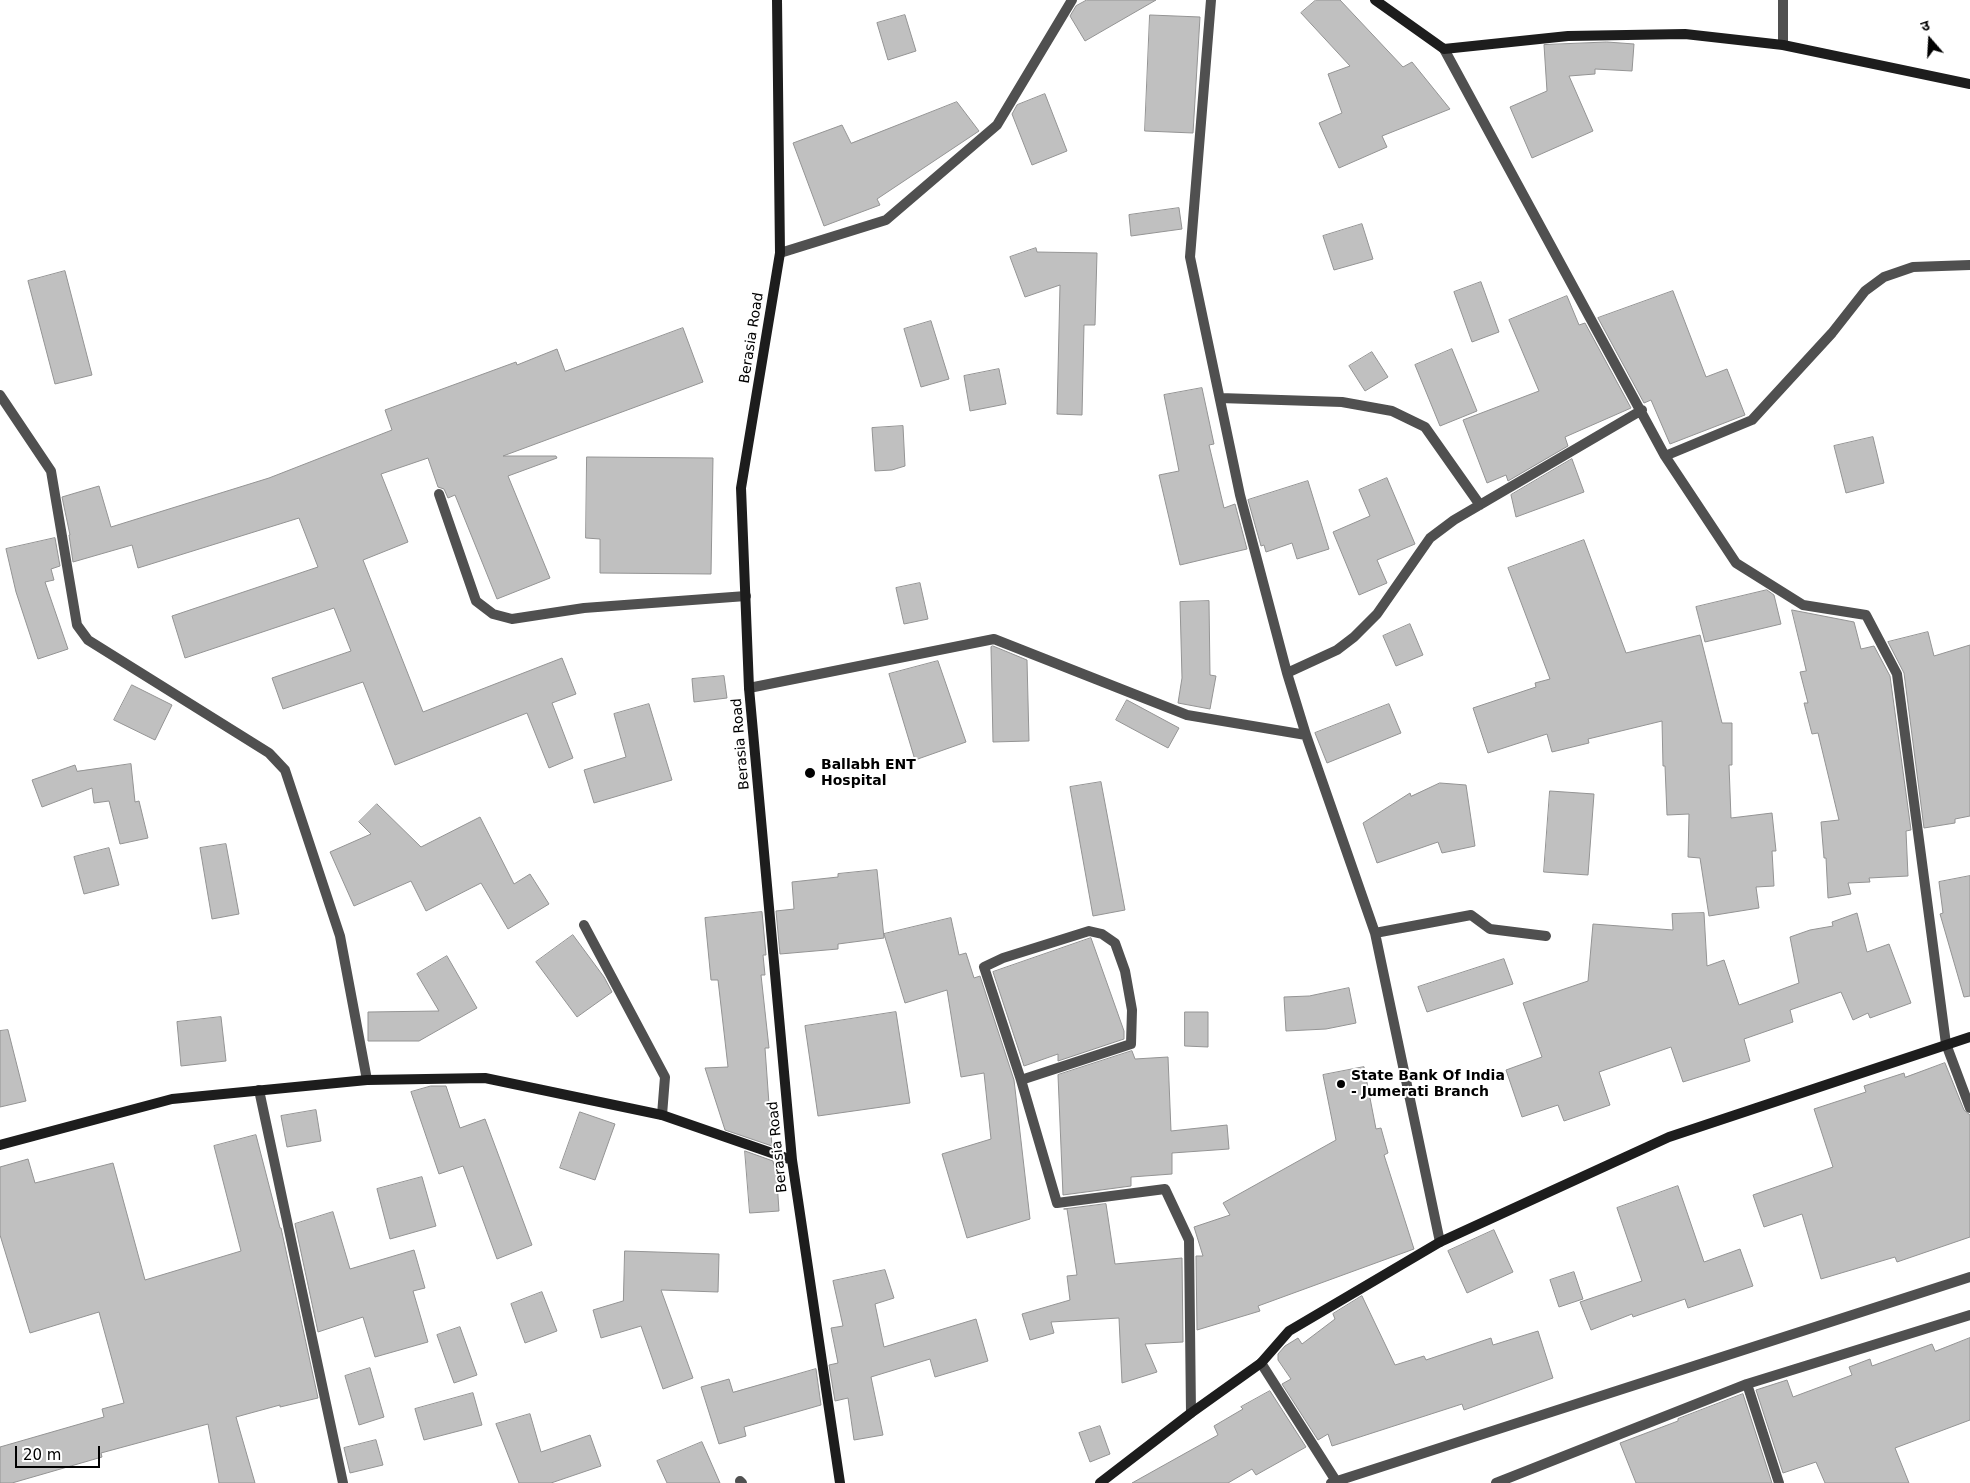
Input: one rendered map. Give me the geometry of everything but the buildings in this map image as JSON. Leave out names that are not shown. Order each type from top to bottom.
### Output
[{"type":"street","name":"Berasia Road","points":[[777,0],[780,253],[741,488],[750,688],[792,1160],[840,1483]]},
{"type":"street","points":[[780,253],[886,220],[997,125],[1072,0]]},
{"type":"street","points":[[1211,0],[1190,257],[1240,496],[1287,673],[1306,734],[1375,933],[1440,1242]]},
{"type":"street","points":[[1375,0],[1444,49],[1642,410],[1665,456],[1736,563],[1804,606],[1866,615],[1897,674],[1946,1044],[1970,1108]]},
{"type":"street","points":[[1783,0],[1783,45]]},
{"type":"street","points":[[1444,49],[1568,36],[1685,34],[1783,45],[1970,84]]},
{"type":"street","points":[[1665,456],[1752,420],[1832,332],[1865,291],[1884,277],[1913,267],[1970,265]]},
{"type":"street","points":[[0,395],[51,471],[77,625],[88,640],[269,753],[285,770],[340,936],[367,1080]]},
{"type":"street","points":[[1220,398],[1342,402],[1392,412],[1425,427],[1480,505]]},
{"type":"street","points":[[1287,673],[1337,650],[1354,637],[1377,614],[1430,538],[1454,520],[1642,410]]},
{"type":"street","points":[[439,494],[476,601],[494,614],[512,619],[584,608],[746,596]]},
{"type":"street","points":[[750,688],[994,639],[1187,715],[1306,734]]},
{"type":"street","points":[[1375,933],[1470,915],[1490,929],[1546,936]]},
{"type":"street","points":[[584,925],[665,1077],[662,1116]]},
{"type":"street","points":[[1021,1080],[1132,1044],[1132,1010],[1125,971],[1115,943],[1102,934],[1088,931],[1003,958],[984,968],[1021,1080],[1057,1203],[1165,1189],[1189,1240],[1192,1413]]},
{"type":"street","points":[[1100,1483],[1261,1363],[1289,1330],[1440,1242],[1669,1137],[1970,1037]]},
{"type":"street","points":[[0,1145],[172,1098],[367,1080],[485,1078],[662,1116],[792,1160]]},
{"type":"street","points":[[259,1090],[343,1483]]},
{"type":"street","points":[[1261,1363],[1334,1482],[1970,1277]]},
{"type":"street","points":[[1496,1483],[1746,1384],[1970,1315]]},
{"type":"street","points":[[1746,1384],[1780,1483]]},
{"type":"place","name":"Ballabh ENT Hospital","points":[[810,773]]},
{"type":"place","name":"State Bank Of India - Jumerati Branch","points":[[1341,1084]]}]
